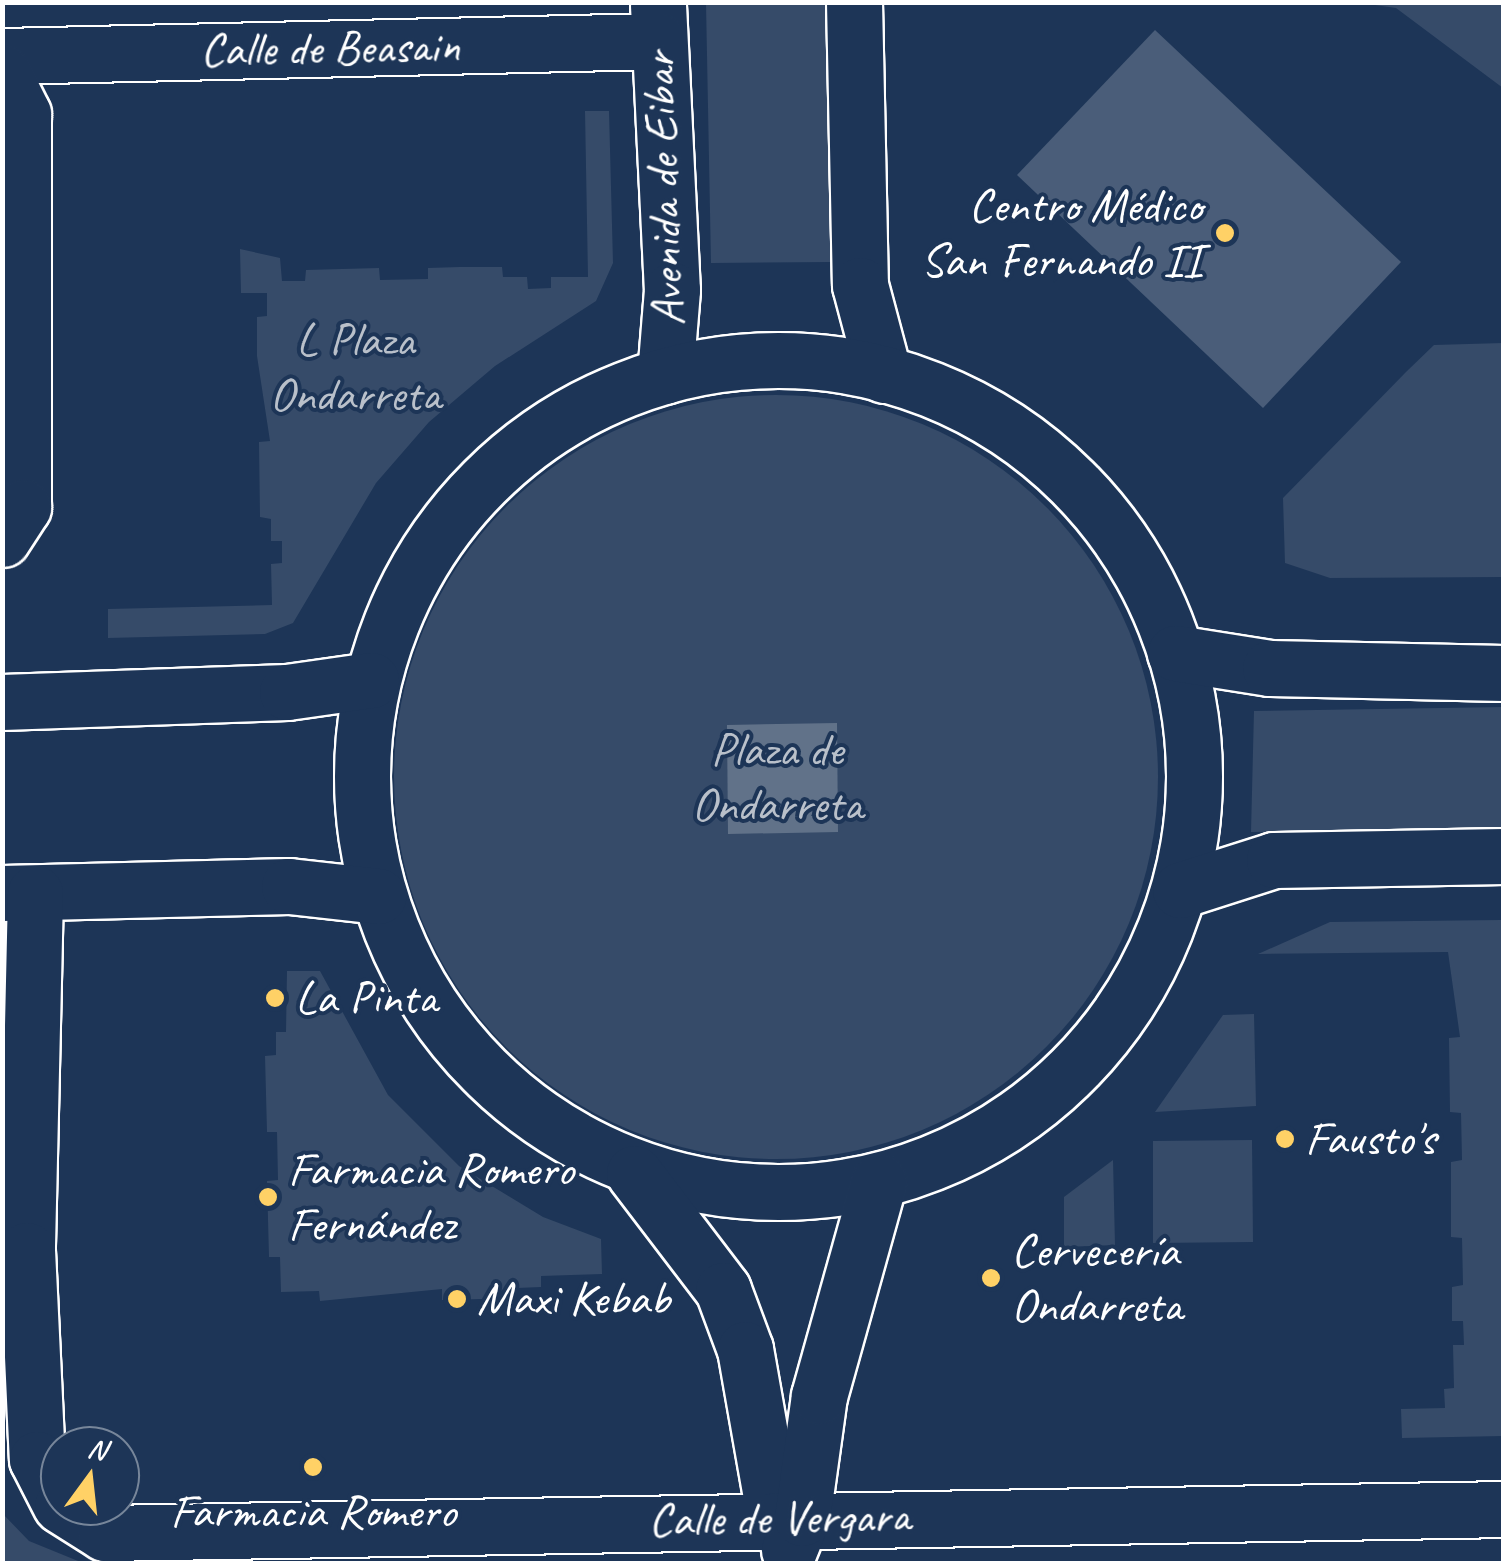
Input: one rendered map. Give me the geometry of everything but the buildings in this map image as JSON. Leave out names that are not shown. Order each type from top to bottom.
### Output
[{"type":"street","points":[[854,2],[860,285],[884,375]]},
{"type":"street","name":"Calle de Beasain","points":[[2,56],[658,22]]},
{"type":"street","name":"Avenida de Eibar","points":[[658,22],[672,290],[665,376]]},
{"type":"street","points":[[2,72],[23,114],[23,193],[22,507],[2,539]]},
{"type":"street","points":[[774,357],[884,375],[990,414],[1066,467],[1119,539],[1175,653],[1200,768],[1180,890],[1145,970],[1062,1074],[1005,1124],[880,1181],[786,1194],[634,1172],[537,1118],[446,1036],[419,995],[378,896],[362,790],[371,680],[392,621],[458,508],[511,456],[564,421],[665,376],[774,357]]},
{"type":"street","points":[[1175,653],[1270,668],[1504,673]]},
{"type":"street","points":[[2,702],[287,692],[371,680]]},
{"type":"street","points":[[1180,890],[1274,860],[1504,856]]},
{"type":"street","points":[[46,1426],[27,1250],[19,893],[288,886],[378,896]]},
{"type":"street","points":[[634,1172],[722,1290],[744,1349],[789,1536]]},
{"type":"street","points":[[789,1536],[819,1396],[880,1181]]},
{"type":"street","name":"Calle de Vergara","points":[[97,1526],[105,1533],[789,1536],[1504,1509]]},
{"type":"green space","points":[[706,3],[827,3],[832,262],[711,263]]},
{"type":"green space","points":[[1361,3],[1503,3],[1503,88],[1396,8]]},
{"type":"green space","name":"L Plaza Ondarreta","points":[[585,111],[609,111],[613,263],[596,301],[495,366],[429,422],[376,483],[293,623],[265,634],[108,638],[108,609],[272,605],[271,564],[282,563],[282,541],[271,541],[271,519],[260,517],[259,442],[270,441],[257,356],[257,317],[267,316],[267,293],[241,293],[240,249],[280,258],[282,281],[305,281],[306,270],[379,268],[380,280],[428,279],[428,268],[502,267],[503,277],[527,277],[528,289],[551,288],[551,277],[588,277]]},
{"type":"green space","points":[[1503,343],[1503,577],[1330,578],[1285,563],[1283,498],[1406,372],[1434,345]]},
{"type":"green space","name":"Plaza de Ondarreta","points":[[776,395],[850,403],[922,424],[988,460],[1046,507],[1093,565],[1129,631],[1150,703],[1158,777],[1150,851],[1129,923],[1093,989],[1046,1047],[988,1094],[922,1130],[850,1151],[776,1159],[702,1151],[630,1130],[564,1094],[506,1047],[459,989],[423,923],[402,851],[394,777],[402,703],[423,631],[459,565],[506,507],[564,460],[630,424],[702,403]]},
{"type":"green space","points":[[1503,707],[1503,828],[1251,832],[1254,711]]},
{"type":"green space","points":[[1501,920],[1503,1436],[1402,1438],[1401,1409],[1445,1408],[1444,1389],[1454,1388],[1453,1345],[1464,1345],[1463,1321],[1452,1321],[1452,1287],[1463,1285],[1462,1238],[1451,1237],[1451,1162],[1462,1160],[1461,1113],[1450,1112],[1449,1038],[1460,1037],[1448,952],[1258,954],[1330,922]]},
{"type":"green space","points":[[287,971],[320,971],[388,1095],[459,1166],[543,1217],[601,1239],[602,1274],[541,1276],[541,1287],[517,1288],[516,1298],[442,1300],[442,1289],[320,1301],[319,1291],[281,1292],[280,1257],[269,1257],[267,1181],[278,1180],[277,1132],[267,1132],[265,1056],[276,1055],[276,1032],[286,1032]]},
{"type":"green space","points":[[1254,1014],[1256,1106],[1155,1112],[1223,1015]]},
{"type":"green space","points":[[1252,1140],[1253,1242],[1153,1243],[1153,1141]]},
{"type":"green space","points":[[1113,1160],[1115,1245],[1064,1247],[1064,1197]]},
{"type":"green space","points":[[3,1514],[29,1541],[83,1563],[3,1563]]},
{"type":"shaded area","points":[[837,723],[838,832],[728,834],[727,725]]},
{"type":"place","name":"Centro Médico San Fernando II","points":[[1225,233]]},
{"type":"place","name":"La Pinta","points":[[275,998]]},
{"type":"place","name":"Fausto's","points":[[1285,1139]]},
{"type":"place","name":"Farmacia Romero Fernández","points":[[268,1197]]},
{"type":"place","name":"Cervecería Ondarreta","points":[[991,1278]]},
{"type":"place","name":"Maxi Kebab","points":[[457,1299]]},
{"type":"place","name":"Farmacia Romero","points":[[313,1467]]}]
